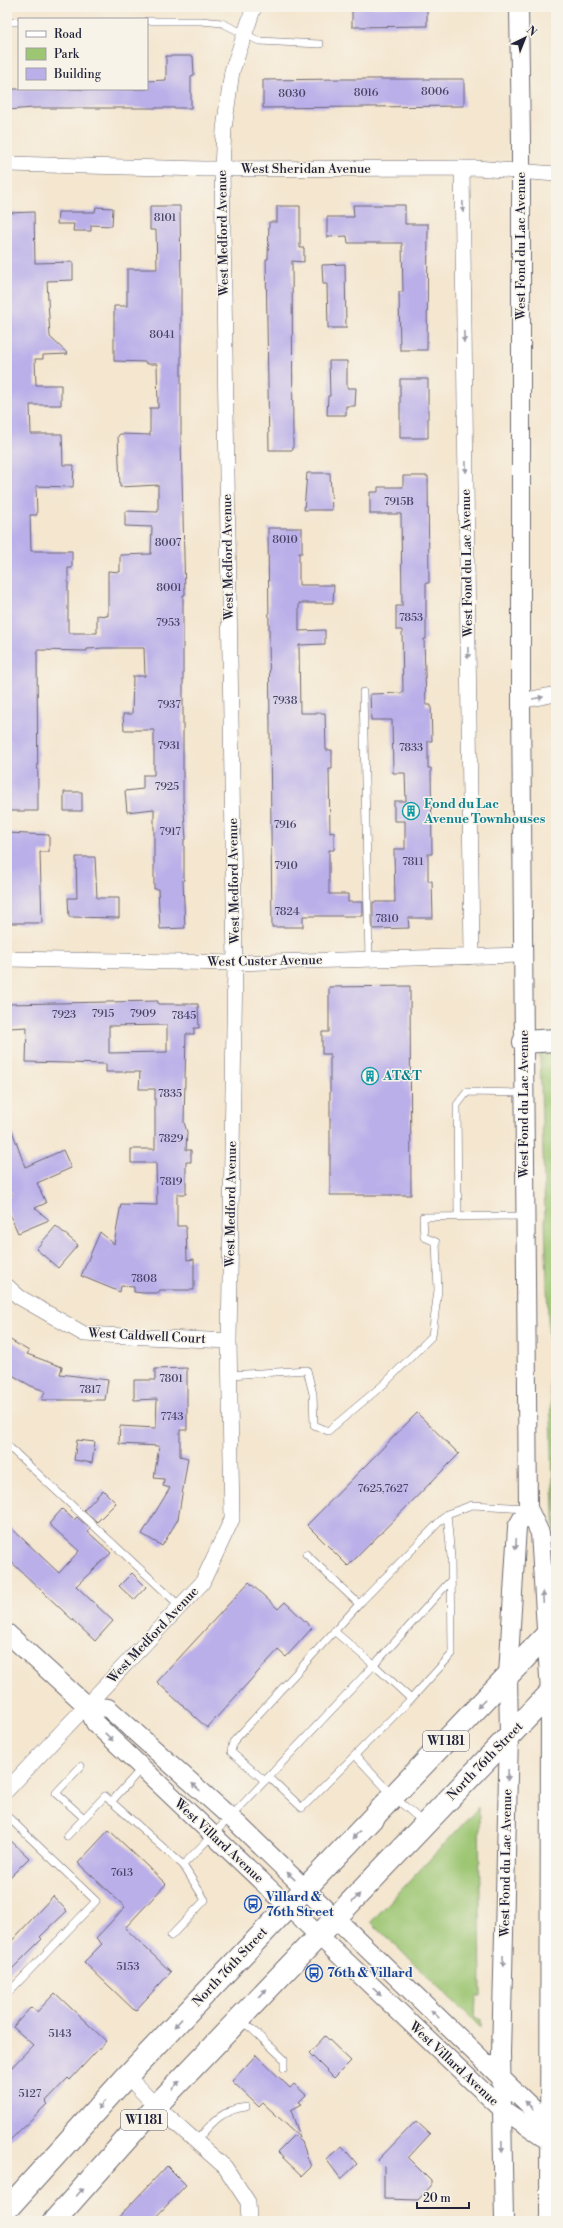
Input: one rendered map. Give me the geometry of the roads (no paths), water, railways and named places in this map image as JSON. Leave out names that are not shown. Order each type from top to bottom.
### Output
[{"type":"main road","points":[[524,1042],[556,1040]]},
{"type":"main road","name":"North 76th Street","points":[[7,2209],[127,2076],[551,1631]]},
{"type":"main road","name":"North 76th Street","points":[[54,2221],[156,2106],[553,1690]]},
{"type":"street","name":"West Medford Avenue","points":[[7,1790],[202,1583],[232,1520],[229,1340],[235,963],[222,169],[224,129],[232,71],[254,7]]},
{"type":"street","name":"West Fond du Lac Avenue","points":[[519,7],[521,701],[528,1508],[540,1534],[551,1631],[553,1690],[553,2136],[549,2221]]},
{"type":"street","name":"West Sheridan Avenue","points":[[7,164],[222,169],[462,168],[556,174]]},
{"type":"street","name":"West Fond du Lac Avenue","points":[[462,168],[472,957]]},
{"type":"street","points":[[521,701],[556,694]]},
{"type":"street","name":"West Custer Avenue","points":[[7,959],[235,963],[523,955]]},
{"type":"street","name":"West Caldwell Court","points":[[7,1286],[19,1297],[84,1334],[229,1340]]},
{"type":"street","name":"West Fond du Lac Avenue","points":[[504,2221],[501,2078],[509,1736],[508,1675],[517,1527],[528,1508]]},
{"type":"street","name":"West Villard Avenue","points":[[7,1632],[87,1706],[95,1723],[502,2109],[553,2136]]},
{"type":"street","name":"West Villard Avenue","points":[[87,1706],[108,1708],[231,1818],[501,2078],[553,2136]]},
{"type":"street","points":[[127,2076],[156,2106],[196,2141],[229,2173],[248,2202],[249,2221]]},
{"type":"lane","points":[[148,21],[201,21],[222,23],[259,41],[320,44]]},
{"type":"lane","points":[[7,22],[18,22]]},
{"type":"lane","points":[[363,692],[369,959]]},
{"type":"lane","points":[[458,1216],[457,1105],[467,1092],[524,1093]]},
{"type":"lane","points":[[230,1375],[307,1370],[313,1394],[314,1425],[328,1431],[384,1384],[432,1336],[438,1290],[436,1242],[424,1237],[423,1216],[525,1216]]},
{"type":"lane","points":[[7,1445],[180,1606]]},
{"type":"lane","points":[[447,1514],[451,1580],[452,1654],[411,1699],[302,1808],[231,1752],[232,1742],[359,1604],[447,1514],[472,1505],[528,1508]]},
{"type":"lane","points":[[306,1554],[359,1604]]},
{"type":"lane","points":[[183,1865],[231,1818],[451,1580]]},
{"type":"lane","points":[[334,1631],[411,1699]]},
{"type":"lane","points":[[355,1755],[393,1796],[424,1824]]},
{"type":"lane","points":[[81,1766],[56,1793],[84,1818]]},
{"type":"lane","points":[[111,1802],[142,1768]]},
{"type":"lane","points":[[68,1836],[105,1796],[183,1865],[205,1900],[171,1936]]},
{"type":"lane","points":[[7,1816],[96,1902],[7,1994]]},
{"type":"lane","points":[[239,2018],[284,2059],[284,2068]]},
{"type":"lane","points":[[196,2141],[215,2119],[232,2109],[246,2107]]},
{"type":"place","name":"Fond du Lac Avenue Townhouses","points":[[411,811]]},
{"type":"place","name":"AT&T","points":[[370,1076]]},
{"type":"place","name":"Villard & 76th Street","points":[[253,1904]]},
{"type":"place","name":"76th & Villard","points":[[314,1973]]}]
